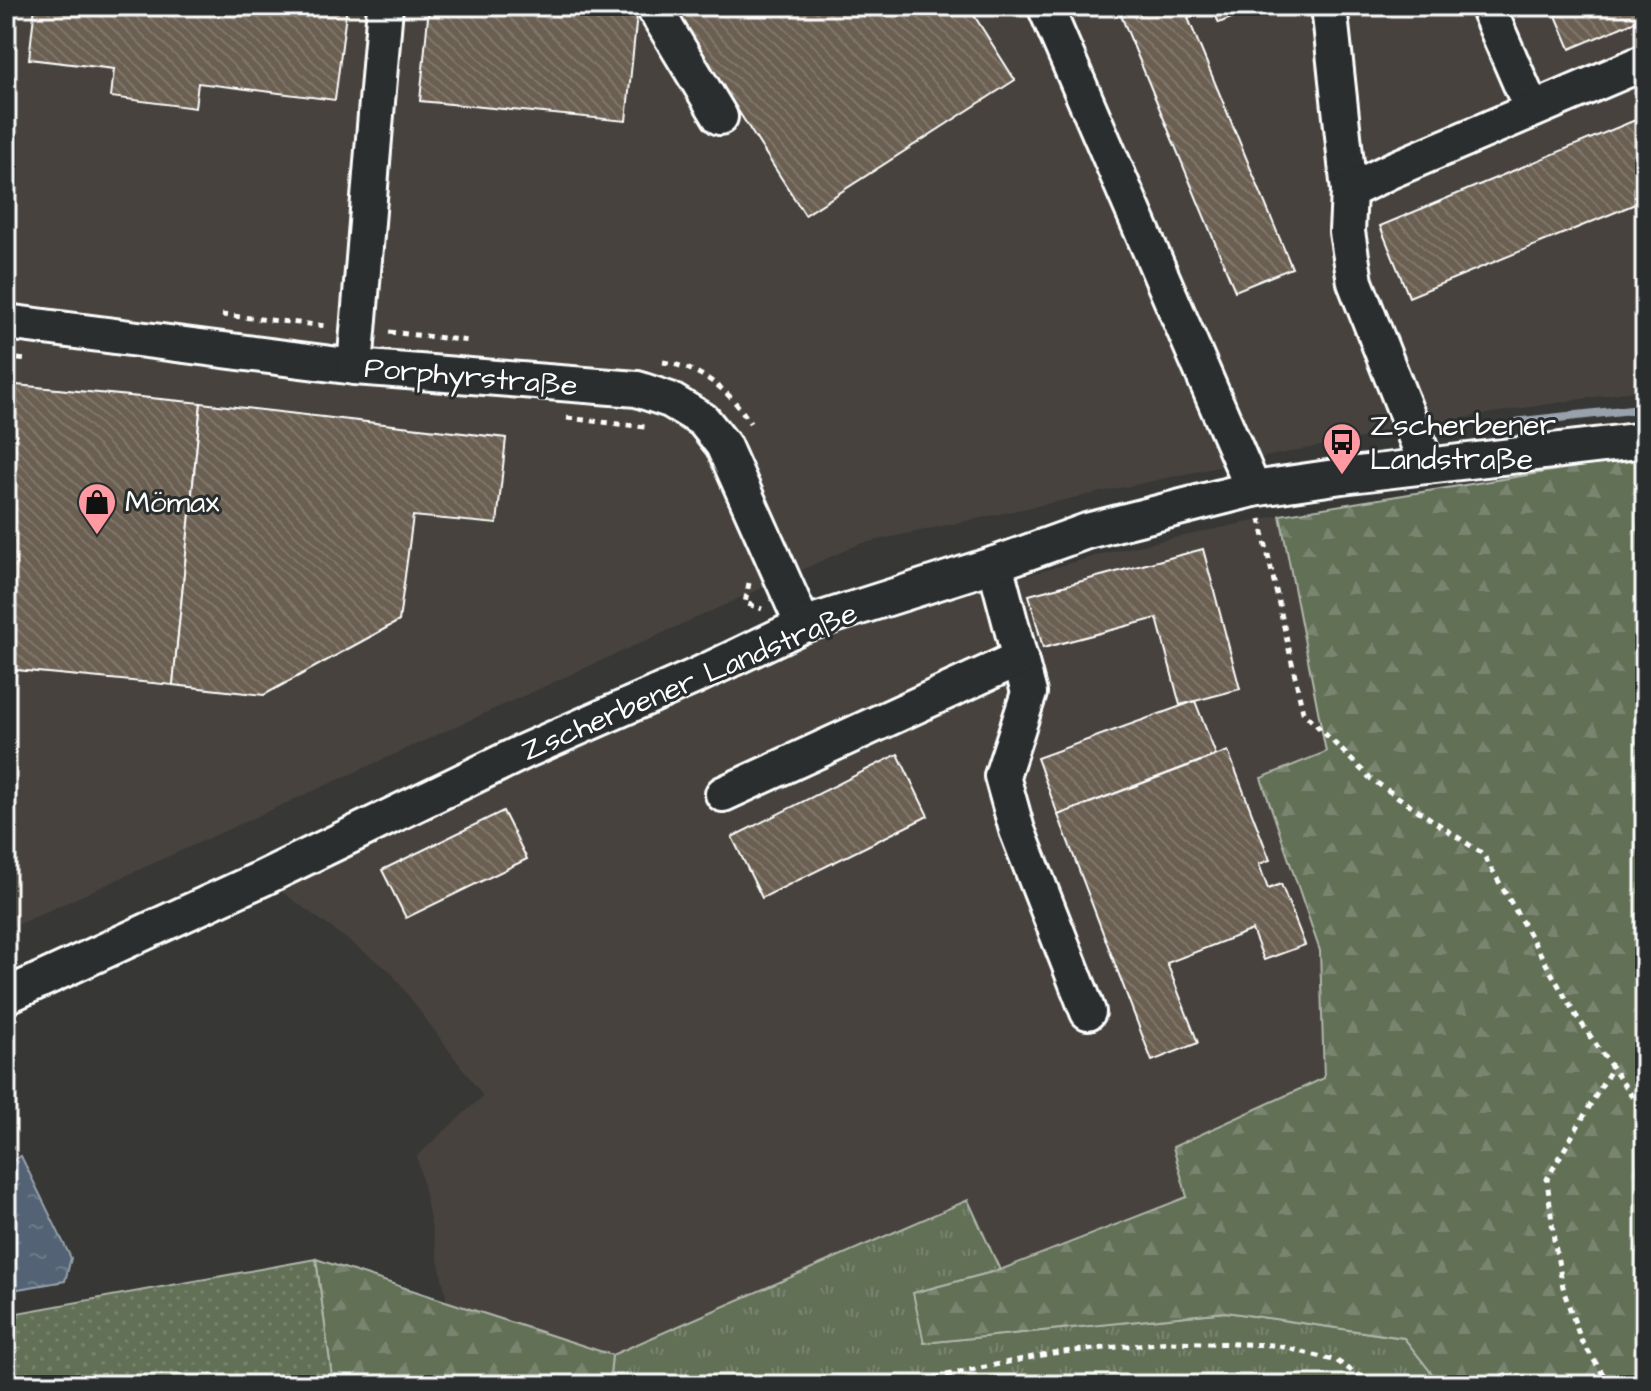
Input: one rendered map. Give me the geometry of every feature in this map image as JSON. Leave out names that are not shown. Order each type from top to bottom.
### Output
[{"type":"street","points":[[355,367],[385,6]]},
{"type":"street","points":[[653,6],[720,117]]},
{"type":"street","points":[[1045,6],[1253,489]]},
{"type":"street","points":[[1329,6],[1349,191],[1347,232],[1355,282],[1427,466]]},
{"type":"street","points":[[1487,6],[1532,110]]},
{"type":"street","points":[[1349,191],[1645,62]]},
{"type":"street","name":"Porphyrstraße","points":[[6,322],[355,367],[637,389],[670,400],[703,420],[723,445],[803,625]]},
{"type":"street","name":"Zscherbener Landstraße","points":[[6,996],[263,878],[525,751],[803,625],[995,564],[1087,531],[1253,489],[1645,440]]},
{"type":"street","points":[[995,564],[1029,693],[1002,776],[1017,830],[1088,1012]]},
{"type":"street","points":[[723,794],[1020,658]]},
{"type":"path","points":[[6,358],[37,361]]},
{"type":"path","points":[[557,417],[652,428]]},
{"type":"path","points":[[1253,489],[1303,712],[1371,779],[1483,854],[1575,1014],[1645,1115]]},
{"type":"path","points":[[749,582],[745,603],[803,625]]},
{"type":"path","points":[[1610,1385],[1581,1340],[1564,1292],[1547,1179],[1612,1068]]},
{"type":"path","points":[[899,1385],[1052,1353],[1170,1342],[1276,1345],[1337,1361],[1373,1385]]},
{"type":"shaded area","points":[[6,6],[1645,6],[1645,389],[1480,415],[1279,454],[859,544],[6,930]]},
{"type":"shaded area","points":[[1280,515],[1326,752],[1261,779],[1320,951],[1324,1079],[1173,1147],[1188,1197],[1000,1270],[968,1200],[612,1355],[447,1302],[417,1156],[483,1096],[390,971],[263,878],[849,626],[1105,553]]},
{"type":"green space","points":[[1645,460],[1645,1385],[1441,1385],[1404,1338],[1226,1312],[924,1343],[913,1293],[1000,1270],[1187,1197],[1173,1147],[1324,1078],[1320,951],[1261,778],[1326,752],[1280,515],[1582,466]]},
{"type":"green space","points":[[968,1200],[1000,1270],[914,1293],[924,1343],[1226,1312],[1404,1338],[1441,1385],[609,1385],[612,1355]]},
{"type":"green space","points":[[316,1259],[612,1355],[609,1385],[333,1385]]},
{"type":"green space","points":[[316,1259],[333,1385],[6,1385],[6,1315]]},
{"type":"water","points":[[21,1156],[71,1258],[65,1281],[6,1291],[6,1165]]},
{"type":"building","points":[[35,6],[347,6],[335,100],[198,83],[195,108],[111,97],[114,69],[29,59]]},
{"type":"building","points":[[429,6],[557,6],[637,14],[626,121],[420,101]]},
{"type":"building","points":[[671,6],[968,6],[1015,80],[805,215]]},
{"type":"building","points":[[1117,6],[1260,6],[1219,23],[1212,8],[1188,18],[1292,268],[1235,291]]},
{"type":"building","points":[[1552,6],[1645,6],[1645,17],[1570,49]]},
{"type":"building","points":[[1645,116],[1645,200],[1409,297],[1380,226]]},
{"type":"building","name":"Mömax","points":[[6,384],[201,403],[173,685],[6,669]]},
{"type":"building","points":[[201,403],[506,438],[497,524],[413,516],[399,621],[264,695],[173,685]]},
{"type":"building","points":[[1203,549],[1240,689],[1180,705],[1157,618],[1043,648],[1029,595]]},
{"type":"building","points":[[1195,701],[1216,755],[1058,815],[1037,758]]},
{"type":"building","points":[[1228,751],[1270,860],[1259,864],[1268,889],[1281,884],[1305,945],[1264,960],[1252,930],[1167,963],[1198,1043],[1152,1061],[1058,815]]},
{"type":"building","points":[[898,754],[928,816],[762,898],[732,837]]},
{"type":"building","points":[[503,811],[527,859],[406,918],[382,870]]},
{"type":"waterway","points":[[1518,422],[1645,408]]},
{"type":"place","name":"Zscherbener Landstraße","points":[[1342,476]]},
{"type":"place","name":"Mömax","points":[[97,536]]}]
